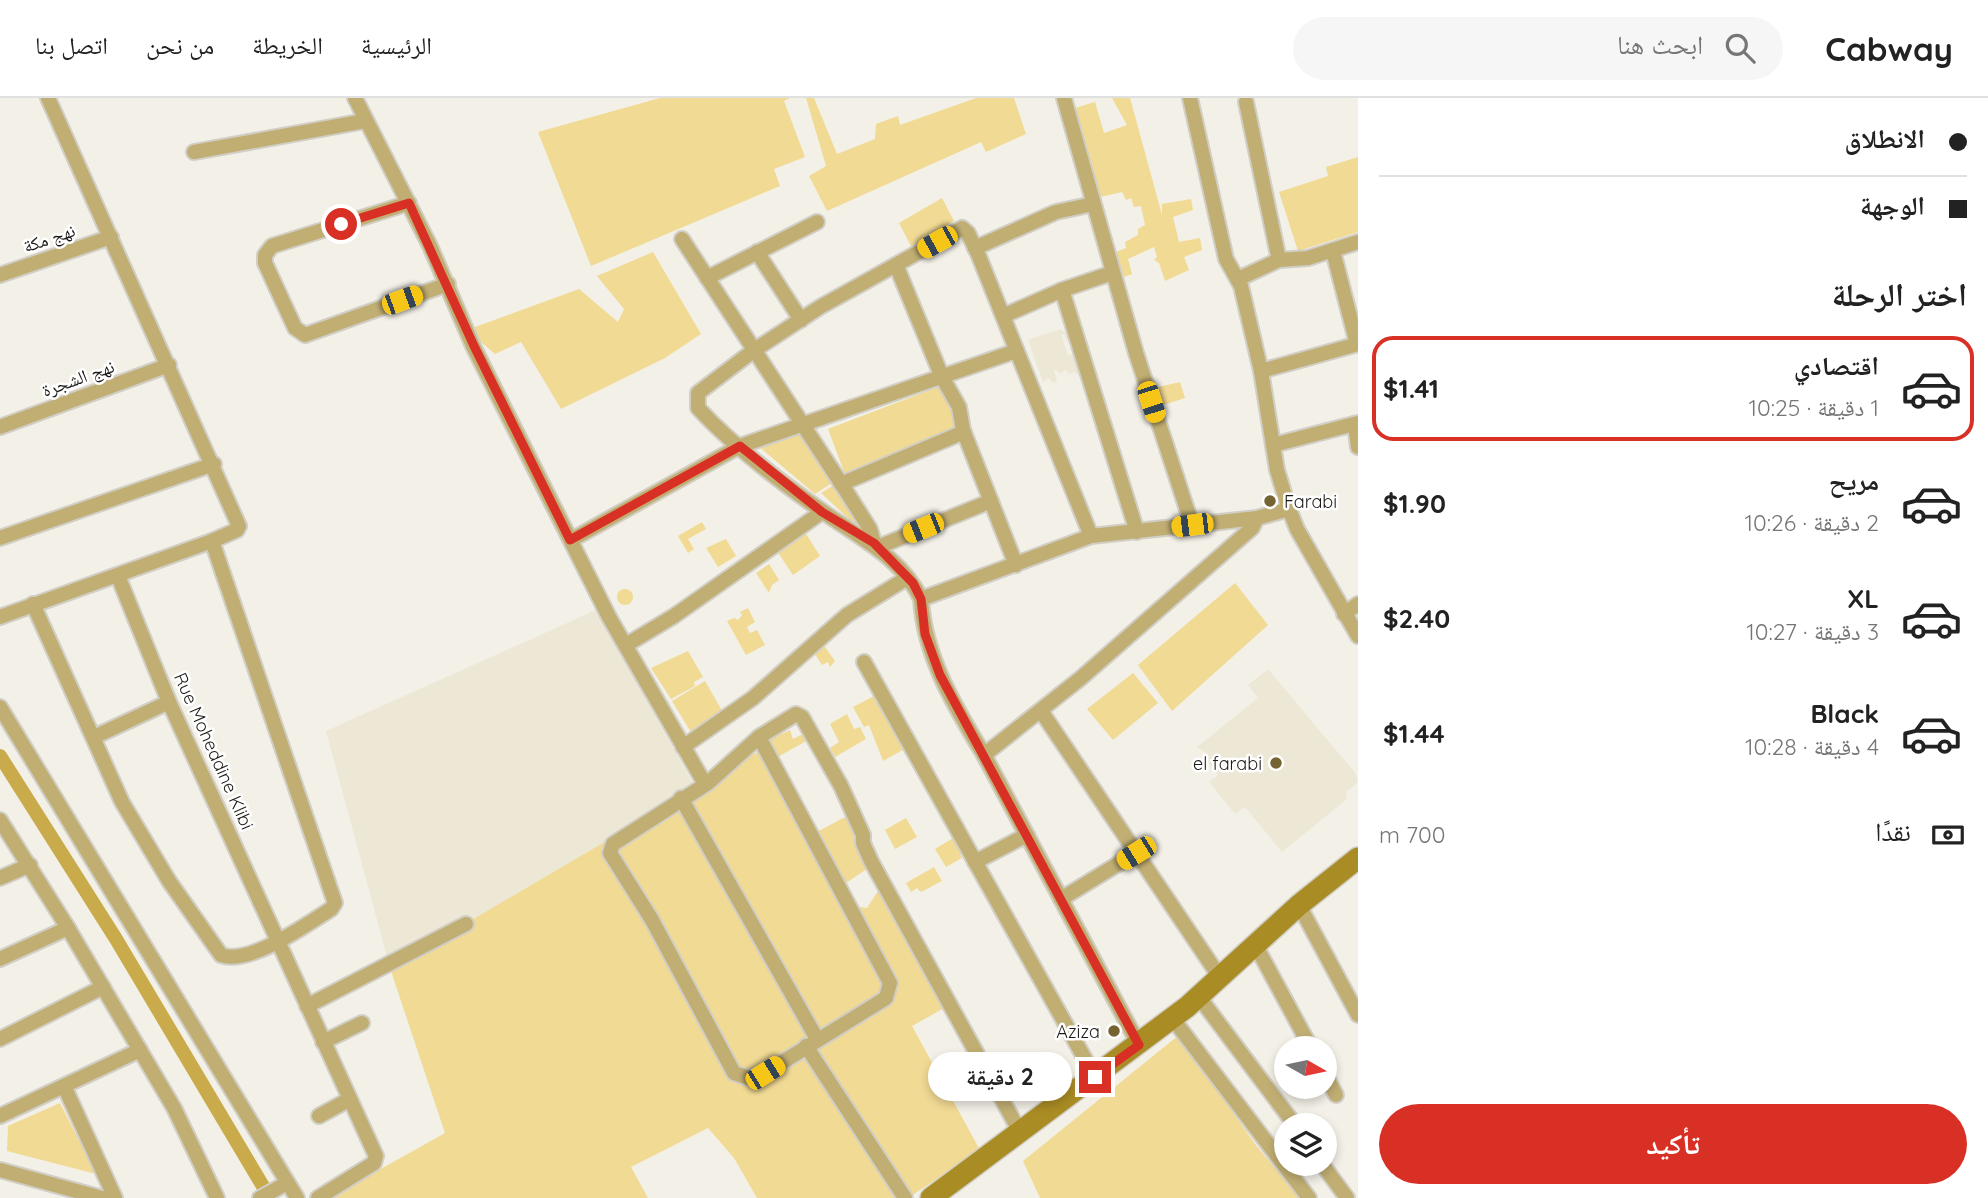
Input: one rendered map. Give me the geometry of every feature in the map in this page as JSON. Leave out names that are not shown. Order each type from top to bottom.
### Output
[{"type":"street","points":[[0,617],[212,541],[237,530],[240,522],[48,98]]},
{"type":"street","points":[[355,98],[409,203],[474,346],[570,540],[705,784]]},
{"type":"street","points":[[1063,98],[1112,273],[1192,525]]},
{"type":"street","points":[[1190,98],[1226,259],[1238,279],[1261,371],[1277,470],[1289,509],[1358,636]]},
{"type":"street","points":[[1246,102],[1279,260]]},
{"type":"street","points":[[194,152],[365,121]]},
{"type":"street","points":[[409,203],[272,246],[265,255],[265,263],[295,328],[305,335],[448,284]]},
{"type":"street","points":[[975,248],[1056,212],[1093,204]]},
{"type":"street","points":[[706,278],[817,222]]},
{"type":"street","points":[[1091,536],[975,248],[968,233],[962,228],[801,320],[753,351],[701,388],[696,401],[704,414],[740,446],[822,512],[876,545],[921,599],[925,634],[932,657],[1139,1045]]},
{"type":"street","name":"نهج مكة","points":[[0,275],[111,237]]},
{"type":"street","points":[[682,239],[870,529],[876,545]]},
{"type":"street","points":[[1238,279],[1279,260],[1308,258],[1358,242]]},
{"type":"street","points":[[1261,371],[1357,344],[1333,251]]},
{"type":"street","points":[[757,252],[801,320]]},
{"type":"street","points":[[896,265],[942,377],[959,407],[964,432],[1016,565]]},
{"type":"street","points":[[1003,316],[1062,290],[1112,273]]},
{"type":"street","points":[[1062,290],[1137,532]]},
{"type":"street","points":[[570,540],[740,446],[1016,351]]},
{"type":"street","name":"نهج الشجرة","points":[[0,427],[169,365]]},
{"type":"street","points":[[1273,445],[1356,424],[1358,447]]},
{"type":"street","points":[[841,484],[964,432]]},
{"type":"street","points":[[0,538],[214,464]]},
{"type":"street","points":[[876,545],[991,500]]},
{"type":"street","points":[[921,599],[1091,536],[1257,517],[1289,509]]},
{"type":"street","points":[[626,645],[674,616],[822,512]]},
{"type":"street","points":[[984,755],[1041,711],[1192,582],[1252,528],[1257,517]]},
{"type":"street","points":[[33,604],[135,826],[221,955],[230,959],[245,955],[279,940],[331,909],[335,903],[212,541]]},
{"type":"street","name":"Rue Moheddine Klibi","points":[[118,576],[169,702],[279,940],[376,1160],[318,1198]]},
{"type":"street","points":[[683,747],[753,698],[847,615],[907,579]]},
{"type":"street","points":[[1344,614],[1358,604]]},
{"type":"street","points":[[864,662],[1095,1077]]},
{"type":"street","points":[[94,737],[169,702]]},
{"type":"street","points":[[0,707],[283,1185],[297,1198]]},
{"type":"street","points":[[1041,711],[1221,979]]},
{"type":"street","points":[[759,737],[890,984],[886,998],[765,1073],[749,1078],[734,1073],[652,920],[612,862],[610,853],[613,844],[705,784],[759,737],[793,715],[802,717],[841,786],[871,861],[1021,1134]]},
{"type":"street","points":[[681,799],[811,1043],[905,1198]]},
{"type":"street","points":[[0,820],[30,865],[140,1050],[186,1131],[217,1198]]},
{"type":"street","points":[[975,862],[1027,835]]},
{"type":"street","points":[[1061,899],[1136,853]]},
{"type":"street","points":[[931,1198],[1173,1019],[1221,979],[1299,905],[1358,858]]},
{"type":"street","points":[[0,878],[30,865]]},
{"type":"street","points":[[1299,905],[1358,1016]]},
{"type":"street","points":[[307,1006],[466,925]]},
{"type":"street","points":[[0,959],[68,929]]},
{"type":"street","points":[[1256,946],[1305,1036]]},
{"type":"street","points":[[0,1039],[103,987]]},
{"type":"street","points":[[1199,997],[1286,1113]]},
{"type":"street","points":[[1173,1019],[1309,1198]]},
{"type":"street","points":[[323,1042],[362,1023]]},
{"type":"street","points":[[0,1116],[65,1088],[140,1050]]},
{"type":"street","points":[[65,1088],[115,1198]]},
{"type":"street","points":[[319,1116],[350,1100]]},
{"type":"street","points":[[0,1170],[102,1198]]},
{"type":"street","points":[[1331,1176],[1347,1198]]},
{"type":"street","points":[[260,1198],[283,1185]]},
{"type":"shaded area","points":[[660,98],[790,98],[784,101],[805,157],[774,169],[780,186],[591,266],[538,132]]},
{"type":"shaded area","points":[[806,98],[814,98],[837,154],[875,139],[876,124],[898,116],[900,125],[976,98],[1014,98],[1026,134],[986,152],[981,142],[827,211],[809,176],[826,166]]},
{"type":"shaded area","points":[[1112,98],[1130,98],[1162,215],[1162,204],[1191,199],[1193,210],[1173,217],[1179,242],[1200,238],[1202,250],[1184,257],[1189,270],[1165,281],[1159,263],[1154,260],[1157,257],[1154,247],[1128,259],[1132,274],[1124,277],[1116,252],[1126,248],[1125,242],[1138,235],[1138,229],[1145,225],[1141,206],[1134,207],[1131,198],[1126,200],[1122,192],[1100,197],[1075,108],[1095,102],[1104,133],[1127,125]]},
{"type":"shaded area","points":[[1358,157],[1358,232],[1298,251],[1279,192],[1328,176],[1326,167]]},
{"type":"shaded area","points":[[942,198],[954,221],[912,248],[899,223]]},
{"type":"shaded area","points":[[653,252],[701,334],[665,358],[561,409],[521,342],[495,354],[467,330],[579,289],[618,322],[624,309],[597,276]]},
{"type":"shaded area","points":[[1060,329],[1066,333],[1068,345],[1064,334],[1061,335],[1068,355],[1073,354],[1074,349],[1086,372],[1069,374],[1065,369],[1061,374],[1053,368],[1057,381],[1053,383],[1049,378],[1043,382],[1028,340]]},
{"type":"shaded area","points":[[1180,382],[1185,398],[1163,405],[1158,387]]},
{"type":"shaded area","points":[[943,385],[964,432],[846,477],[828,429]]},
{"type":"shaded area","points":[[801,432],[835,481],[815,494],[758,446]]},
{"type":"shaded area","points":[[837,483],[866,530],[862,531],[821,493]]},
{"type":"shaded area","points":[[702,522],[706,529],[688,539],[694,549],[688,553],[678,536]]},
{"type":"shaded area","points":[[803,529],[820,556],[793,575],[775,548]]},
{"type":"shaded area","points":[[726,539],[736,556],[718,567],[706,548]]},
{"type":"shaded area","points":[[769,564],[779,580],[772,585],[769,593],[756,573]]},
{"type":"shaded area","points":[[1235,583],[1268,625],[1172,711],[1138,665]]},
{"type":"shaded area","points":[[622,589],[628,589],[633,597],[631,603],[622,605],[617,600],[617,594]]},
{"type":"shaded area","points":[[748,608],[755,622],[747,627],[750,633],[757,630],[765,645],[746,655],[727,621],[734,618],[738,620],[742,615],[740,612]]},
{"type":"shaded area","points":[[596,610],[696,789],[390,968],[326,731]]},
{"type":"shaded area","points":[[820,640],[835,661],[830,667],[828,662],[822,665],[811,648]]},
{"type":"shaded area","points":[[688,651],[703,677],[694,682],[695,686],[671,699],[651,668]]},
{"type":"shaded area","name":"el farabi","points":[[1268,669],[1356,774],[1358,782],[1346,792],[1347,799],[1282,852],[1245,807],[1235,814],[1209,782],[1218,775],[1203,757],[1206,753],[1197,747],[1258,698],[1248,685]]},
{"type":"shaded area","points":[[1133,673],[1158,703],[1113,740],[1087,709]]},
{"type":"shaded area","points":[[705,681],[725,716],[692,734],[672,701]]},
{"type":"shaded area","points":[[880,693],[908,747],[883,761],[869,725],[864,727],[853,707]]},
{"type":"shaded area","points":[[847,714],[854,729],[860,727],[866,739],[835,757],[830,748],[839,742],[830,724]]},
{"type":"shaded area","points":[[778,728],[782,734],[790,730],[793,739],[805,733],[808,740],[774,759],[762,737]]},
{"type":"shaded area","points":[[761,750],[844,905],[867,908],[880,888],[946,1007],[912,1026],[980,1150],[908,1198],[757,1198],[734,1158],[708,1128],[631,1167],[648,1198],[329,1198],[445,1133],[390,968]]},
{"type":"shaded area","points":[[849,815],[870,867],[843,885],[813,834]]},
{"type":"shaded area","points":[[906,818],[917,837],[895,849],[885,830]]},
{"type":"shaded area","points":[[953,831],[963,853],[960,854],[962,858],[946,867],[935,849],[953,838]]},
{"type":"shaded area","points":[[934,867],[942,881],[921,892],[917,888],[911,892],[906,883]]},
{"type":"shaded area","points":[[1179,1035],[1274,1167],[1274,1176],[1281,1176],[1299,1198],[1040,1198],[1023,1161]]},
{"type":"shaded area","points":[[60,1103],[96,1174],[7,1151],[8,1126]]},
{"type":"waterway","points":[[0,756],[116,939],[270,1198]]},
{"type":"place","name":"Farabi","points":[[1270,501]]},
{"type":"place","name":"el farabi","points":[[1276,763]]},
{"type":"place","name":"Aziza","points":[[1114,1031]]},
{"type":"route","points":[[341,224],[409,203],[474,346],[570,540],[740,446],[822,512],[874,543],[913,583],[921,599],[925,634],[940,675],[1139,1045],[1095,1077]]}]
